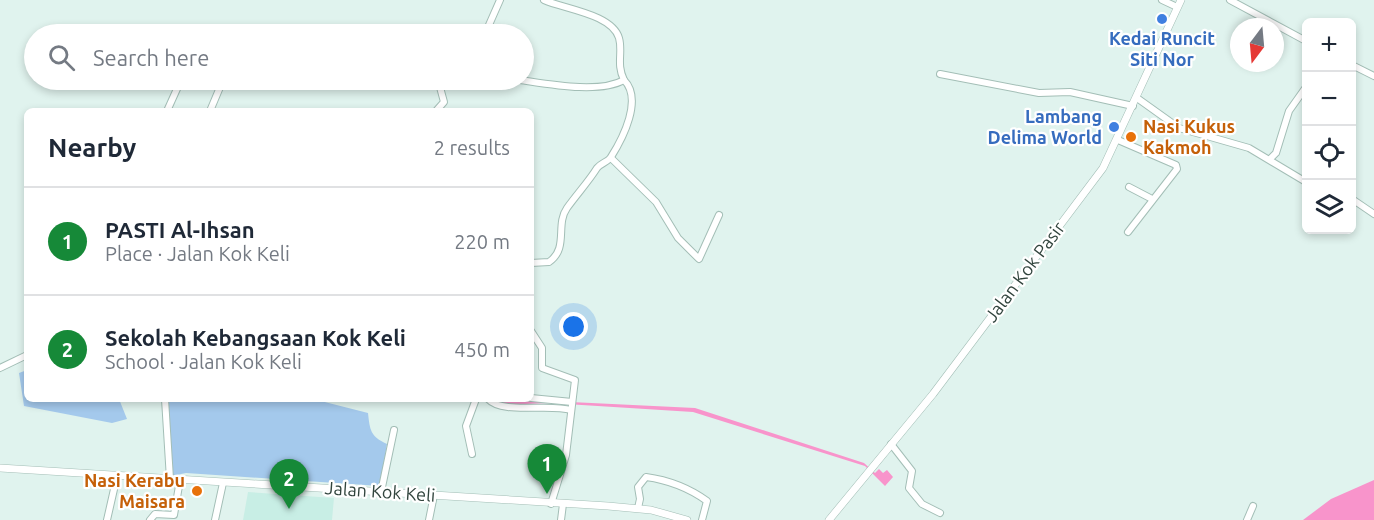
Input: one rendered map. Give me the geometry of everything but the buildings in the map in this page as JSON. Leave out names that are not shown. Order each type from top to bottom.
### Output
[{"type":"street","points":[[489,24],[500,0]]},
{"type":"street","points":[[534,263],[549,262],[557,254],[562,240],[564,213],[599,165],[611,158],[631,114],[632,102],[618,61],[619,38],[613,29],[592,16],[544,0]]},
{"type":"street","points":[[1162,0],[1177,7]]},
{"type":"street","name":"Jalan Kok Pasir","points":[[829,520],[933,394],[1102,168],[1118,140],[1181,0]]},
{"type":"street","points":[[1230,0],[1302,39]]},
{"type":"street","points":[[1356,67],[1374,76]]},
{"type":"street","points":[[940,74],[1039,93],[1070,92],[1133,106]]},
{"type":"street","points":[[534,82],[573,86],[609,85],[624,80]]},
{"type":"street","points":[[168,108],[176,90]]},
{"type":"street","points":[[211,108],[219,90]]},
{"type":"street","points":[[439,108],[444,102],[441,90]]},
{"type":"street","points":[[1270,159],[1276,153],[1289,111],[1302,93]]},
{"type":"street","points":[[1137,98],[1179,128],[1243,145],[1303,180]]},
{"type":"street","points":[[1118,140],[1176,165],[1173,175],[1128,232]]},
{"type":"street","points":[[611,158],[656,202],[678,238],[696,258],[700,258],[719,215]]},
{"type":"street","points":[[1130,187],[1152,199]]},
{"type":"street","points":[[1356,202],[1374,214]]},
{"type":"street","points":[[534,336],[542,348],[542,364],[545,370],[570,376],[575,380],[566,460],[551,504]]},
{"type":"street","points":[[0,368],[24,356]]},
{"type":"street","points":[[534,398],[572,402]]},
{"type":"street","points":[[165,402],[170,479]]},
{"type":"street","points":[[472,454],[466,426],[475,402]]},
{"type":"street","points":[[493,402],[501,407],[547,407],[571,410]]},
{"type":"street","points":[[381,492],[394,430]]},
{"type":"street","points":[[891,444],[912,471],[909,488],[922,504],[940,513]]},
{"type":"street","name":"Jalan Kok Keli","points":[[0,468],[638,508],[671,518],[687,520]]},
{"type":"street","points":[[107,520],[117,476]]},
{"type":"street","points":[[638,508],[640,499],[638,487],[646,477],[657,479],[679,486],[707,501],[702,520]]},
{"type":"street","points":[[150,520],[155,514],[174,515],[180,480]]},
{"type":"street","points":[[216,520],[223,483]]},
{"type":"street","points":[[429,520],[434,495]]},
{"type":"street","points":[[561,520],[563,504]]},
{"type":"street","points":[[1246,520],[1253,506]]},
{"type":"shaded area","points":[[24,371],[24,402],[120,402],[127,419],[112,423],[24,406],[19,373]]},
{"type":"shaded area","points":[[550,401],[695,408],[864,463],[875,473],[879,469],[883,473],[887,470],[893,477],[885,486],[865,466],[693,412],[550,403],[501,405],[496,402]]},
{"type":"shaded area","points":[[166,402],[325,402],[368,413],[372,432],[387,444],[380,486],[186,473],[171,476]]},
{"type":"shaded area","points":[[1374,480],[1374,520],[1303,520],[1331,499]]},
{"type":"shaded area","points":[[248,492],[334,498],[332,520],[243,520]]},
{"type":"place","name":"Kedai Runcit Siti Nor","points":[[1162,19]]},
{"type":"place","name":"Lambang Delima World","points":[[1114,127]]},
{"type":"place","name":"Nasi Kukus Kakmoh","points":[[1131,137]]},
{"type":"place","name":"Nasi Kerabu Maisara","points":[[197,491]]},
{"type":"place","name":"PASTI Al-Ihsan","points":[[547,494]]},
{"type":"place","name":"Sekolah Kebangsaan Kok Keli","points":[[289,509]]}]
